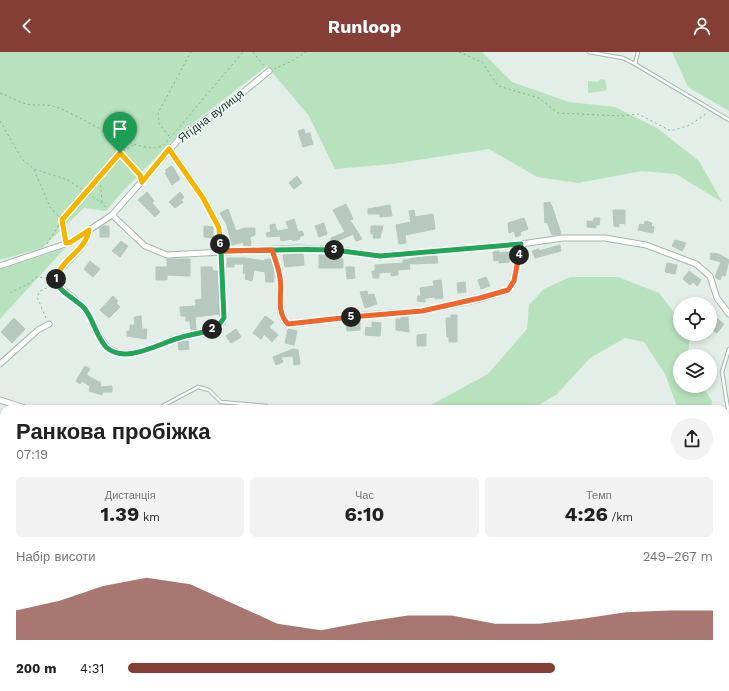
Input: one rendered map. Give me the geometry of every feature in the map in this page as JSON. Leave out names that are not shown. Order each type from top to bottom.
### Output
[{"type":"street","name":"Ягідна вулиця","points":[[0,266],[43,250],[71,242],[112,215],[181,137],[241,94],[269,71]]},
{"type":"street","points":[[89,230],[85,242],[57,276],[55,281],[60,288],[85,309],[94,329],[108,348],[127,354],[148,350],[178,338],[208,331],[223,322],[219,228],[203,198],[169,149]]},
{"type":"street","points":[[112,215],[145,246],[161,254],[185,255],[221,251],[298,248],[321,249],[380,256],[521,244],[563,238],[605,238],[646,245],[696,264],[704,269],[710,276],[717,298],[729,314]]},
{"type":"street","points":[[272,250],[280,278],[280,310],[282,318],[288,324],[293,324],[365,315],[422,311],[508,290],[514,281],[521,244]]},
{"type":"street","points":[[0,364],[38,330],[49,324]]},
{"type":"street","points":[[0,400],[16,405]]},
{"type":"lane","points":[[589,52],[623,58],[729,120]]},
{"type":"lane","points":[[635,64],[638,52]]},
{"type":"lane","points":[[727,405],[722,372],[729,349]]},
{"type":"lane","points":[[164,405],[198,387],[209,390],[221,402],[255,405]]},
{"type":"path","points":[[169,137],[159,124],[158,113],[191,52]]},
{"type":"path","points":[[0,93],[27,104],[54,106],[102,131],[137,144],[155,148],[160,147],[243,52]]},
{"type":"path","points":[[253,52],[269,71],[290,62],[306,52]]},
{"type":"path","points":[[459,52],[482,62],[498,86],[539,98],[558,113],[622,116],[638,114],[671,131],[690,125],[702,118],[710,109]]},
{"type":"path","points":[[0,121],[22,159],[34,169],[68,180],[102,203],[112,215]]},
{"type":"path","points":[[102,131],[140,175],[142,182]]},
{"type":"path","points":[[43,250],[62,220],[100,178],[120,153],[137,144]]},
{"type":"path","points":[[34,169],[50,207],[62,220],[66,243]]},
{"type":"path","points":[[100,178],[102,203]]},
{"type":"path","points":[[10,293],[28,284],[36,277],[50,278],[57,276]]},
{"type":"path","points":[[49,324],[37,297],[40,291],[50,287]]},
{"type":"green space","points":[[0,52],[482,52],[512,82],[569,102],[615,107],[657,128],[699,161],[722,202],[676,174],[642,171],[578,183],[537,177],[489,149],[392,164],[335,169],[309,116],[267,66],[180,133],[122,192],[106,211],[84,208],[42,248],[0,260]]},
{"type":"green space","points":[[672,52],[729,52],[729,111],[688,87]]},
{"type":"green space","points":[[601,79],[605,80],[607,89],[604,91],[588,93],[588,81],[598,82]]},
{"type":"green space","points":[[65,248],[0,319],[0,270]]},
{"type":"green space","points":[[570,277],[618,277],[659,293],[673,311],[673,341],[689,341],[689,349],[673,349],[673,393],[707,393],[712,401],[712,405],[677,405],[665,374],[644,342],[625,338],[590,358],[557,394],[539,405],[431,405],[488,374],[527,329],[529,305],[544,289]]},
{"type":"building","points":[[304,129],[305,134],[310,133],[313,144],[303,147],[298,131]]},
{"type":"building","points":[[172,166],[180,179],[172,185],[165,173],[167,172],[165,170]]},
{"type":"building","points":[[297,176],[302,183],[294,189],[289,183]]},
{"type":"building","points":[[147,192],[154,201],[152,203],[160,212],[155,217],[138,200]]},
{"type":"building","points":[[180,192],[184,197],[181,200],[183,202],[175,208],[169,202]]},
{"type":"building","points":[[550,202],[561,234],[552,235],[547,222],[545,223],[544,203]]},
{"type":"building","points":[[346,204],[353,219],[350,220],[362,239],[356,241],[353,234],[331,244],[331,238],[345,232],[333,210]]},
{"type":"building","points":[[390,205],[392,216],[380,217],[380,214],[368,214],[368,209]]},
{"type":"building","points":[[228,209],[236,231],[245,228],[255,228],[255,235],[250,237],[251,247],[244,247],[243,242],[232,245],[227,225],[220,213]]},
{"type":"building","points":[[414,210],[415,217],[433,214],[435,229],[405,235],[406,243],[399,244],[396,225],[411,222],[409,211]]},
{"type":"building","points":[[613,210],[625,210],[625,224],[619,223],[619,227],[614,226]]},
{"type":"building","points":[[524,218],[528,229],[520,232],[521,235],[516,237],[514,231],[509,233],[508,223]]},
{"type":"building","points":[[594,218],[600,218],[599,225],[596,225],[596,228],[587,227],[587,221],[593,222]]},
{"type":"building","points":[[294,219],[298,232],[302,231],[304,235],[299,237],[300,239],[293,241],[292,239],[281,241],[280,236],[267,237],[266,233],[271,232],[270,225],[275,224],[277,231],[289,229],[286,222]]},
{"type":"building","points":[[645,221],[652,223],[651,226],[654,227],[653,233],[638,230],[640,224],[644,225]]},
{"type":"building","points":[[324,223],[327,234],[319,237],[315,226]]},
{"type":"building","points":[[103,226],[109,226],[109,237],[100,237],[100,228]]},
{"type":"building","points":[[204,226],[213,227],[213,238],[204,237]]},
{"type":"building","points":[[371,226],[383,226],[380,238],[373,238],[374,234],[371,234]]},
{"type":"building","points":[[675,240],[686,243],[682,251],[672,246]]},
{"type":"building","points":[[121,241],[128,246],[120,257],[112,251]]},
{"type":"building","points":[[560,245],[561,251],[535,258],[532,251],[539,249],[539,251]]},
{"type":"building","points":[[499,251],[499,253],[510,252],[509,262],[499,263],[499,260],[494,261],[493,252]]},
{"type":"building","points":[[303,253],[304,265],[285,267],[283,255]]},
{"type":"building","points":[[711,253],[719,254],[729,260],[725,276],[722,275],[720,280],[715,277],[721,262],[710,259]]},
{"type":"building","points":[[319,255],[341,256],[341,259],[343,259],[343,268],[319,268]]},
{"type":"building","points":[[437,256],[438,263],[409,264],[410,269],[398,270],[398,275],[391,276],[391,272],[379,273],[379,278],[373,278],[372,271],[375,271],[375,265],[403,263],[403,260]]},
{"type":"building","points":[[227,258],[245,258],[264,261],[271,259],[274,269],[274,282],[266,282],[265,272],[254,270],[252,281],[245,279],[246,274],[243,273],[244,264],[234,264],[234,267],[227,267]]},
{"type":"building","points":[[167,259],[190,259],[190,276],[167,275],[167,280],[156,280],[156,267],[167,267]]},
{"type":"building","points":[[90,261],[100,269],[93,277],[84,269]]},
{"type":"building","points":[[667,263],[677,265],[675,274],[665,272]]},
{"type":"building","points":[[201,267],[212,267],[213,271],[218,271],[219,314],[195,317],[196,329],[191,330],[190,321],[186,321],[186,316],[181,316],[180,307],[196,306],[195,300],[202,299]]},
{"type":"building","points":[[346,267],[354,267],[355,278],[347,279]]},
{"type":"building","points":[[689,271],[701,280],[697,286],[693,282],[690,285],[683,279]]},
{"type":"building","points":[[486,277],[490,286],[481,289],[478,280]]},
{"type":"building","points":[[441,280],[443,298],[425,298],[425,302],[417,301],[418,296],[421,296],[420,288],[434,286],[433,281]]},
{"type":"building","points":[[465,282],[466,292],[458,293],[457,283]]},
{"type":"building","points":[[367,291],[368,295],[374,294],[377,304],[365,308],[360,292]]},
{"type":"building","points":[[113,296],[118,301],[116,303],[120,307],[109,318],[100,310]]},
{"type":"building","points":[[451,315],[457,315],[457,342],[449,342],[449,337],[447,337],[446,318],[451,318]]},
{"type":"building","points":[[141,316],[142,329],[147,329],[146,339],[127,336],[127,331],[130,331],[130,325],[135,325],[134,317]]},
{"type":"building","points":[[265,316],[274,322],[269,327],[278,335],[272,342],[264,334],[261,339],[253,333]]},
{"type":"building","points":[[401,317],[408,317],[409,332],[396,330],[396,319],[401,319]]},
{"type":"building","points":[[14,318],[25,329],[12,343],[1,332]]},
{"type":"building","points":[[717,319],[724,324],[717,333]]},
{"type":"building","points":[[360,322],[360,330],[347,331],[346,323]]},
{"type":"building","points":[[372,322],[381,323],[380,336],[365,335],[366,327],[372,328]]},
{"type":"building","points":[[236,329],[241,337],[231,343],[226,336]]},
{"type":"building","points":[[288,329],[297,331],[294,345],[285,343]]},
{"type":"building","points":[[426,334],[426,346],[417,346],[417,335]]},
{"type":"building","points":[[188,341],[189,349],[179,350],[178,342]]},
{"type":"building","points":[[293,349],[298,350],[300,364],[294,365],[293,356],[281,357],[283,362],[276,365],[273,357]]},
{"type":"building","points":[[85,366],[90,369],[86,375],[101,383],[100,387],[112,386],[112,392],[103,392],[102,395],[89,391],[90,386],[82,381],[80,384],[76,381]]},
{"type":"route","points":[[120,153],[62,220],[66,243],[71,242],[89,230],[85,242],[64,265],[55,281],[60,288],[85,309],[94,329],[104,344],[113,351],[127,354],[148,350],[178,338],[208,331],[223,322],[221,251],[298,248],[340,250],[380,256],[521,244],[514,281],[508,290],[499,293],[422,311],[365,315],[288,324],[282,318],[280,310],[280,278],[272,250],[221,251],[219,228],[203,198],[169,149],[142,182],[140,175],[120,153]]}]
